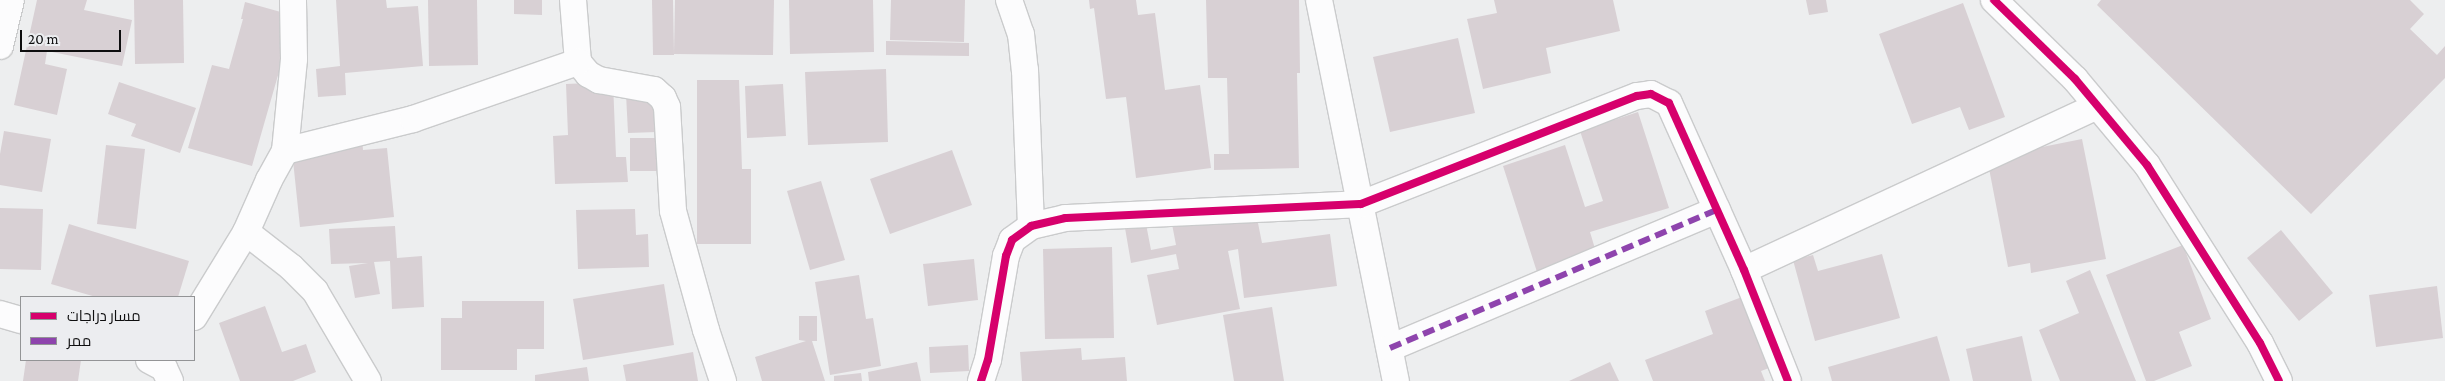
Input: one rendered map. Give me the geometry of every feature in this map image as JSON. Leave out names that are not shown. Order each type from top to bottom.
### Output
[{"type":"street","points":[[0,46],[11,0]]},
{"type":"street","points":[[195,316],[246,232],[269,180],[285,151],[294,59],[293,0]]},
{"type":"street","points":[[573,0],[578,62],[588,74],[599,80],[654,90],[663,98],[670,117],[673,211],[706,330],[723,381]]},
{"type":"street","points":[[1009,0],[1021,34],[1025,70],[1031,226]]},
{"type":"street","points":[[1319,0],[1396,381]]},
{"type":"street","points":[[1994,0],[2075,79],[2147,164],[2260,343],[2279,381]]},
{"type":"street","points":[[285,151],[413,119],[578,62]]},
{"type":"street","points":[[981,381],[988,360],[1006,256],[1012,240],[1031,226],[1065,218],[1361,204],[1629,99],[1651,94],[1668,103],[1744,270],[1788,381]]},
{"type":"street","points":[[1744,270],[2097,106]]},
{"type":"street","points":[[1390,348],[1717,210]]},
{"type":"street","points":[[246,232],[290,266],[315,291],[368,381]]},
{"type":"street","points":[[0,314],[20,320]]},
{"type":"building","points":[[37,0],[87,0],[84,10],[132,20],[122,66],[47,51],[45,64],[67,69],[57,115],[14,105]]},
{"type":"building","points":[[134,0],[183,0],[184,63],[135,64]]},
{"type":"building","points":[[336,0],[386,0],[387,8],[418,6],[423,66],[345,73],[346,95],[318,97],[316,69],[340,66]]},
{"type":"building","points":[[428,0],[477,0],[478,65],[429,66]]},
{"type":"building","points":[[514,0],[542,0],[542,15],[514,14]]},
{"type":"building","points":[[652,0],[673,0],[674,55],[653,55]]},
{"type":"building","points":[[675,0],[774,0],[773,55],[674,54]]},
{"type":"building","points":[[789,0],[873,0],[874,52],[790,54]]},
{"type":"building","points":[[891,0],[965,0],[964,42],[890,40]]},
{"type":"building","points":[[1089,0],[1136,0],[1138,15],[1155,13],[1165,90],[1200,85],[1211,168],[1136,178],[1126,97],[1106,99],[1094,8],[1090,9]]},
{"type":"building","points":[[1206,0],[1299,0],[1300,73],[1297,73],[1299,168],[1214,170],[1214,154],[1229,154],[1227,78],[1208,78]]},
{"type":"building","points":[[1494,0],[1613,0],[1620,31],[1546,48],[1551,73],[1483,89],[1467,19],[1497,13]]},
{"type":"building","points":[[1806,0],[1826,0],[1828,12],[1809,15]]},
{"type":"building","points":[[2101,0],[2410,0],[2424,14],[2410,29],[2437,55],[2445,46],[2445,78],[2311,214],[2097,5]]},
{"type":"building","points":[[245,2],[295,16],[252,166],[188,148],[212,65],[229,69],[243,19],[241,19]]},
{"type":"building","points":[[1963,3],[2005,117],[1969,130],[1960,107],[1912,124],[1879,34]]},
{"type":"building","points":[[1458,38],[1475,113],[1390,132],[1373,57]]},
{"type":"building","points":[[886,41],[969,43],[969,56],[886,55]]},
{"type":"building","points":[[886,69],[888,142],[808,145],[805,72]]},
{"type":"building","points":[[697,80],[739,80],[742,169],[751,169],[751,244],[697,244]]},
{"type":"building","points":[[119,82],[196,108],[180,153],[131,136],[136,124],[108,114]]},
{"type":"building","points":[[613,82],[616,157],[626,157],[628,182],[555,184],[553,136],[568,135],[566,84]]},
{"type":"building","points":[[783,84],[786,136],[747,138],[745,86]]},
{"type":"building","points":[[626,94],[656,94],[657,132],[628,133]]},
{"type":"building","points":[[1638,112],[1669,208],[1590,232],[1596,252],[1537,272],[1503,166],[1565,145],[1585,207],[1603,201],[1580,131]]},
{"type":"building","points":[[361,125],[363,150],[387,148],[394,217],[300,227],[292,151]]},
{"type":"building","points":[[4,131],[51,139],[42,192],[0,185],[0,154]]},
{"type":"building","points":[[630,138],[657,138],[657,171],[630,171]]},
{"type":"building","points":[[2082,139],[2106,259],[2031,273],[2030,263],[2008,267],[1987,158]]},
{"type":"building","points":[[106,145],[145,149],[136,229],[97,224]]},
{"type":"building","points":[[952,150],[972,205],[890,234],[870,179]]},
{"type":"building","points":[[821,181],[845,260],[810,270],[787,191]]},
{"type":"building","points":[[0,208],[43,209],[41,270],[0,269]]},
{"type":"building","points":[[1255,208],[1262,243],[1330,234],[1337,286],[1244,298],[1238,249],[1228,251],[1240,309],[1157,325],[1147,275],[1179,269],[1176,254],[1131,263],[1125,228],[1146,224],[1151,250],[1176,245],[1172,224]]},
{"type":"building","points":[[635,209],[636,235],[648,234],[649,267],[578,269],[576,210]]},
{"type":"building","points":[[69,224],[189,261],[178,296],[93,296],[51,284]]},
{"type":"building","points":[[395,226],[397,258],[422,256],[424,307],[392,309],[390,261],[374,262],[380,294],[355,298],[349,266],[368,263],[331,264],[329,229]]},
{"type":"building","points":[[2281,230],[2333,293],[2299,321],[2247,258]]},
{"type":"building","points":[[2183,245],[2211,319],[2179,332],[2192,366],[2154,381],[2146,381],[2106,275]]},
{"type":"building","points":[[1112,247],[1114,338],[1045,339],[1043,249]]},
{"type":"building","points":[[1882,254],[1900,318],[1815,341],[1793,260],[1813,255],[1818,271]]},
{"type":"building","points":[[974,259],[978,300],[928,306],[923,264]]},
{"type":"building","points":[[2090,270],[2136,381],[2060,381],[2039,330],[2079,313],[2066,281]]},
{"type":"building","points":[[859,275],[866,319],[873,318],[881,366],[830,375],[815,282]]},
{"type":"building","points":[[664,284],[674,345],[583,360],[573,299]]},
{"type":"building","points":[[2437,286],[2443,338],[2376,347],[2369,295]]},
{"type":"building","points":[[1742,297],[1769,368],[1761,371],[1765,381],[1653,381],[1645,360],[1713,334],[1705,311]]},
{"type":"building","points":[[462,301],[544,301],[544,349],[517,349],[517,370],[441,370],[441,318],[462,318]]},
{"type":"building","points":[[265,306],[282,352],[306,344],[316,372],[293,381],[240,381],[219,323]]},
{"type":"building","points":[[1272,307],[1284,381],[1234,381],[1223,315]]},
{"type":"building","points":[[799,316],[817,316],[817,341],[812,341],[825,381],[762,381],[755,357],[806,341],[799,340]]},
{"type":"building","points":[[1937,336],[1950,381],[1832,381],[1828,367]]},
{"type":"building","points":[[2022,336],[2032,381],[1973,381],[1966,349]]},
{"type":"building","points":[[968,345],[969,371],[930,373],[929,347]]},
{"type":"building","points":[[1081,348],[1082,360],[1125,357],[1127,381],[1022,381],[1020,352]]},
{"type":"building","points":[[693,352],[698,381],[626,381],[623,365]]},
{"type":"building","points":[[26,361],[81,361],[78,381],[23,381]]},
{"type":"building","points":[[917,362],[921,381],[869,381],[868,372]]},
{"type":"building","points":[[1610,362],[1619,381],[1569,381]]},
{"type":"building","points":[[587,367],[589,381],[535,381],[535,375]]},
{"type":"building","points":[[861,373],[862,381],[834,381],[834,376]]},
{"type":"marked path","points":[[1390,348],[1717,210]]},
{"type":"cycle path","points":[[1994,0],[2075,79],[2147,165],[2260,343],[2279,381]]},
{"type":"cycle path","points":[[981,381],[988,360],[1006,256],[1012,240],[1031,226],[1065,218],[1361,204],[1637,96],[1651,94],[1669,103],[1744,270],[1788,381]]}]
